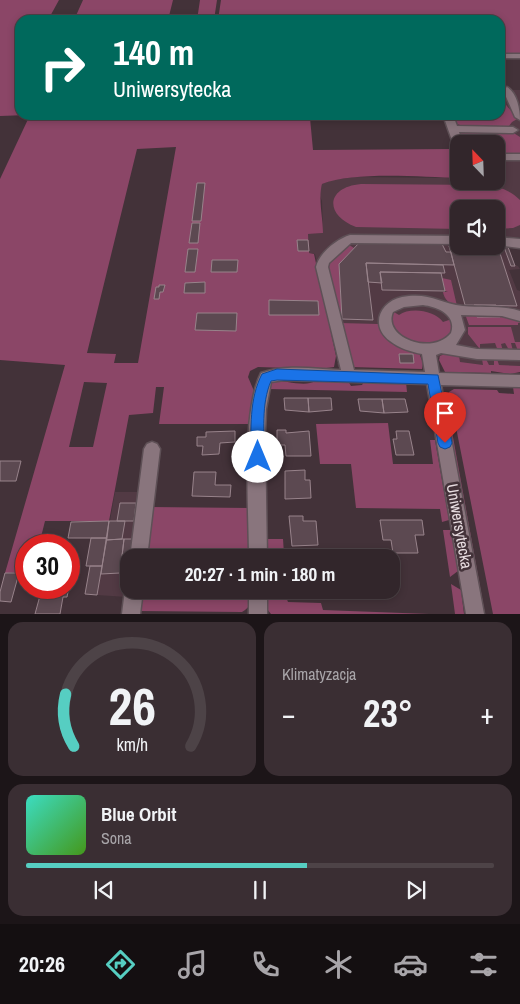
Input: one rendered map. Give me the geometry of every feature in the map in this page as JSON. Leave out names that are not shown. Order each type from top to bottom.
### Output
[{"type":"street","points":[[505,56],[520,56]]},
{"type":"street","points":[[505,90],[520,91]]},
{"type":"street","points":[[505,93],[520,118]]},
{"type":"street","points":[[449,120],[454,135]]},
{"type":"street","points":[[452,129],[518,129]]},
{"type":"street","points":[[505,157],[520,157]]},
{"type":"street","points":[[349,376],[322,261],[344,241],[350,239],[450,240]]},
{"type":"street","points":[[505,241],[512,241],[520,246],[520,253]]},
{"type":"street","points":[[520,316],[508,311],[462,310],[446,307],[435,302],[414,300],[396,304],[388,309],[385,313],[384,324],[390,334],[402,342],[434,349],[477,354],[520,355]]},
{"type":"street","points":[[434,349],[449,344],[459,333],[460,326],[456,317],[446,307]]},
{"type":"street","points":[[459,333],[465,343],[477,354]]},
{"type":"street","name":"Uniwersytecka","points":[[434,349],[434,379],[475,614]]},
{"type":"street","points":[[258,549],[258,423],[260,395],[264,381],[271,375],[520,381]]},
{"type":"street","points":[[139,549],[152,449]]},
{"type":"street","points":[[132,614],[133,599]]},
{"type":"street","points":[[258,599],[258,614]]},
{"type":"shaded area","points":[[0,0],[59,0],[51,15],[15,15],[15,115],[0,116]]},
{"type":"shaded area","points":[[83,0],[173,0],[169,15],[76,15]]},
{"type":"shaded area","points":[[200,0],[217,0],[215,15],[198,15]]},
{"type":"shaded area","points":[[221,0],[520,0],[520,54],[505,52],[505,15],[219,15]]},
{"type":"shaded area","points":[[505,90],[520,90],[520,237],[505,237],[515,265],[520,269],[509,270],[517,290],[520,291],[520,370],[444,368],[441,358],[417,356],[420,368],[338,367],[337,363],[339,363],[330,315],[315,254],[309,253],[308,234],[323,233],[322,201],[319,194],[322,184],[333,180],[354,177],[450,178],[450,190],[505,190],[505,135],[451,135],[446,120],[505,120]]},
{"type":"shaded area","points":[[505,103],[517,119],[509,126],[466,127],[454,123],[453,120],[505,120]]},
{"type":"shaded area","points":[[28,120],[310,120],[313,150],[450,149],[450,178],[370,176],[352,177],[322,184],[323,233],[308,234],[309,253],[314,254],[336,356],[334,367],[319,369],[258,367],[250,371],[248,377],[254,391],[253,424],[159,424],[164,387],[156,387],[153,413],[129,415],[109,521],[45,521],[42,534],[16,534],[65,365],[0,360],[0,179]],"holes":[[[176,147],[138,363],[114,363],[116,354],[87,353],[137,149]],[[84,382],[107,383],[93,447],[69,447]]]},
{"type":"shaded area","points":[[460,132],[512,132],[520,137],[520,154],[505,154],[505,135],[459,134]]},
{"type":"shaded area","points":[[361,184],[450,185],[450,190],[505,190],[520,200],[520,225],[505,228],[505,200],[450,200],[450,229],[356,227],[338,216],[334,209],[333,202],[336,196],[341,190],[349,186]]},
{"type":"shaded area","points":[[349,245],[354,248],[339,264],[342,319],[339,319],[327,266]]},
{"type":"shaded area","points":[[442,278],[451,280],[457,306],[446,299],[443,292],[448,292],[445,291]]},
{"type":"shaded area","points":[[392,311],[399,315],[409,311],[428,312],[443,322],[452,319],[453,332],[439,342],[416,342],[393,331],[389,315]]},
{"type":"shaded area","points":[[465,314],[508,315],[519,319],[520,323],[518,325],[469,325]]},
{"type":"shaded area","points":[[340,323],[378,324],[385,336],[419,353],[423,363],[422,369],[352,367]]},
{"type":"shaded area","points":[[468,327],[511,327],[515,342],[520,342],[520,351],[518,351],[515,343],[511,343],[513,351],[509,350],[505,343],[501,344],[503,351],[498,351],[495,343],[480,344],[479,348],[468,334]]},
{"type":"shaded area","points":[[447,353],[459,356],[460,362],[483,365],[482,359],[486,359],[489,365],[494,365],[494,359],[497,359],[499,365],[520,366],[520,372],[510,374],[491,371],[491,373],[445,372],[439,360],[440,356]]},
{"type":"shaded area","points":[[273,380],[301,384],[315,381],[348,381],[351,386],[362,385],[364,382],[406,382],[407,392],[268,389],[269,382]]},
{"type":"shaded area","points":[[520,386],[520,614],[493,614],[449,392],[454,389],[497,390],[499,393],[514,394],[513,387],[508,387]]},
{"type":"shaded area","points":[[443,411],[449,415],[485,614],[480,614]]},
{"type":"shaded area","points":[[388,423],[393,464],[433,464],[430,440],[435,440],[449,520],[442,522],[440,509],[356,508],[351,464],[320,464],[316,424]]},
{"type":"shaded area","points":[[115,492],[142,492],[133,549],[120,549],[120,597],[97,595]]},
{"type":"shaded area","points":[[150,507],[250,508],[249,549],[144,549]]},
{"type":"shaded area","points":[[443,530],[452,530],[458,571],[450,577]]},
{"type":"shaded area","points":[[263,535],[267,535],[268,539],[283,539],[284,549],[263,549]]},
{"type":"shaded area","points":[[15,538],[15,573],[5,573]]},
{"type":"shaded area","points":[[451,584],[461,590],[464,614],[455,614]]},
{"type":"shaded area","points":[[140,599],[250,599],[249,605],[242,612],[139,611]]},
{"type":"shaded area","points":[[263,599],[287,599],[288,602],[321,603],[323,610],[429,614],[271,614],[263,604]]},
{"type":"building","points":[[197,183],[205,183],[201,221],[192,221]]},
{"type":"building","points":[[192,223],[200,223],[198,243],[189,243]]},
{"type":"building","points":[[297,240],[308,240],[309,251],[298,251]]},
{"type":"building","points":[[360,242],[442,244],[446,252],[450,252],[454,265],[366,263],[373,320],[342,319],[339,264]]},
{"type":"building","points":[[505,247],[508,247],[515,266],[511,266]]},
{"type":"building","points":[[188,249],[198,249],[195,272],[185,272]]},
{"type":"building","points":[[451,255],[501,255],[517,306],[465,305]]},
{"type":"building","points":[[212,260],[238,260],[237,272],[211,272]]},
{"type":"building","points":[[366,263],[443,265],[445,273],[380,272],[382,283],[368,282]]},
{"type":"building","points":[[380,272],[441,273],[445,291],[382,290]]},
{"type":"building","points":[[205,282],[205,293],[184,293],[185,283]]},
{"type":"building","points":[[159,285],[165,285],[163,292],[160,292],[159,299],[154,299],[156,287],[159,287]]},
{"type":"building","points":[[269,300],[318,301],[319,315],[269,315]]},
{"type":"building","points":[[474,305],[496,305],[500,317],[477,317]]},
{"type":"building","points":[[197,313],[237,313],[236,331],[195,330]]},
{"type":"building","points":[[399,354],[413,354],[414,363],[400,363]]},
{"type":"building","points":[[284,398],[308,398],[309,412],[285,410]]},
{"type":"building","points":[[308,398],[331,398],[332,410],[309,412]]},
{"type":"building","points":[[358,399],[382,399],[384,413],[360,411]]},
{"type":"building","points":[[382,399],[405,399],[408,412],[384,413]]},
{"type":"building","points":[[277,430],[286,430],[286,433],[309,431],[311,456],[286,456],[285,445],[277,445]]},
{"type":"building","points":[[235,431],[235,442],[220,443],[219,454],[202,455],[203,446],[197,446],[197,437],[206,437],[206,432]]},
{"type":"building","points":[[396,431],[409,431],[414,455],[396,455],[393,439],[397,439]]},
{"type":"building","points":[[0,461],[21,461],[16,481],[0,481]]},
{"type":"building","points":[[305,470],[305,480],[310,480],[311,498],[285,499],[285,471]]},
{"type":"building","points":[[194,472],[216,472],[215,485],[231,485],[230,497],[192,496]]},
{"type":"building","points":[[120,503],[136,503],[134,521],[117,521]]},
{"type":"building","points":[[289,516],[303,516],[303,521],[316,521],[318,545],[292,546]]},
{"type":"building","points":[[380,520],[422,520],[424,535],[415,535],[418,553],[400,553],[400,549],[392,549],[391,540],[383,540]]},
{"type":"building","points":[[109,521],[125,521],[122,539],[106,540]]},
{"type":"building","points":[[109,521],[107,538],[80,538],[80,534],[69,534],[71,522]]},
{"type":"building","points":[[91,538],[107,538],[102,566],[86,566]]},
{"type":"building","points":[[124,539],[123,549],[120,549],[120,573],[101,574],[106,540]]},
{"type":"building","points":[[124,539],[133,539],[132,549],[123,549]]},
{"type":"building","points":[[90,566],[102,566],[97,595],[85,594]]},
{"type":"building","points":[[5,573],[15,573],[15,588],[11,602],[0,601],[0,592]]},
{"type":"building","points":[[39,599],[63,599],[60,614],[35,614]]},
{"type":"route","points":[[258,457],[261,389],[266,377],[277,374],[434,379],[445,443]]}]
